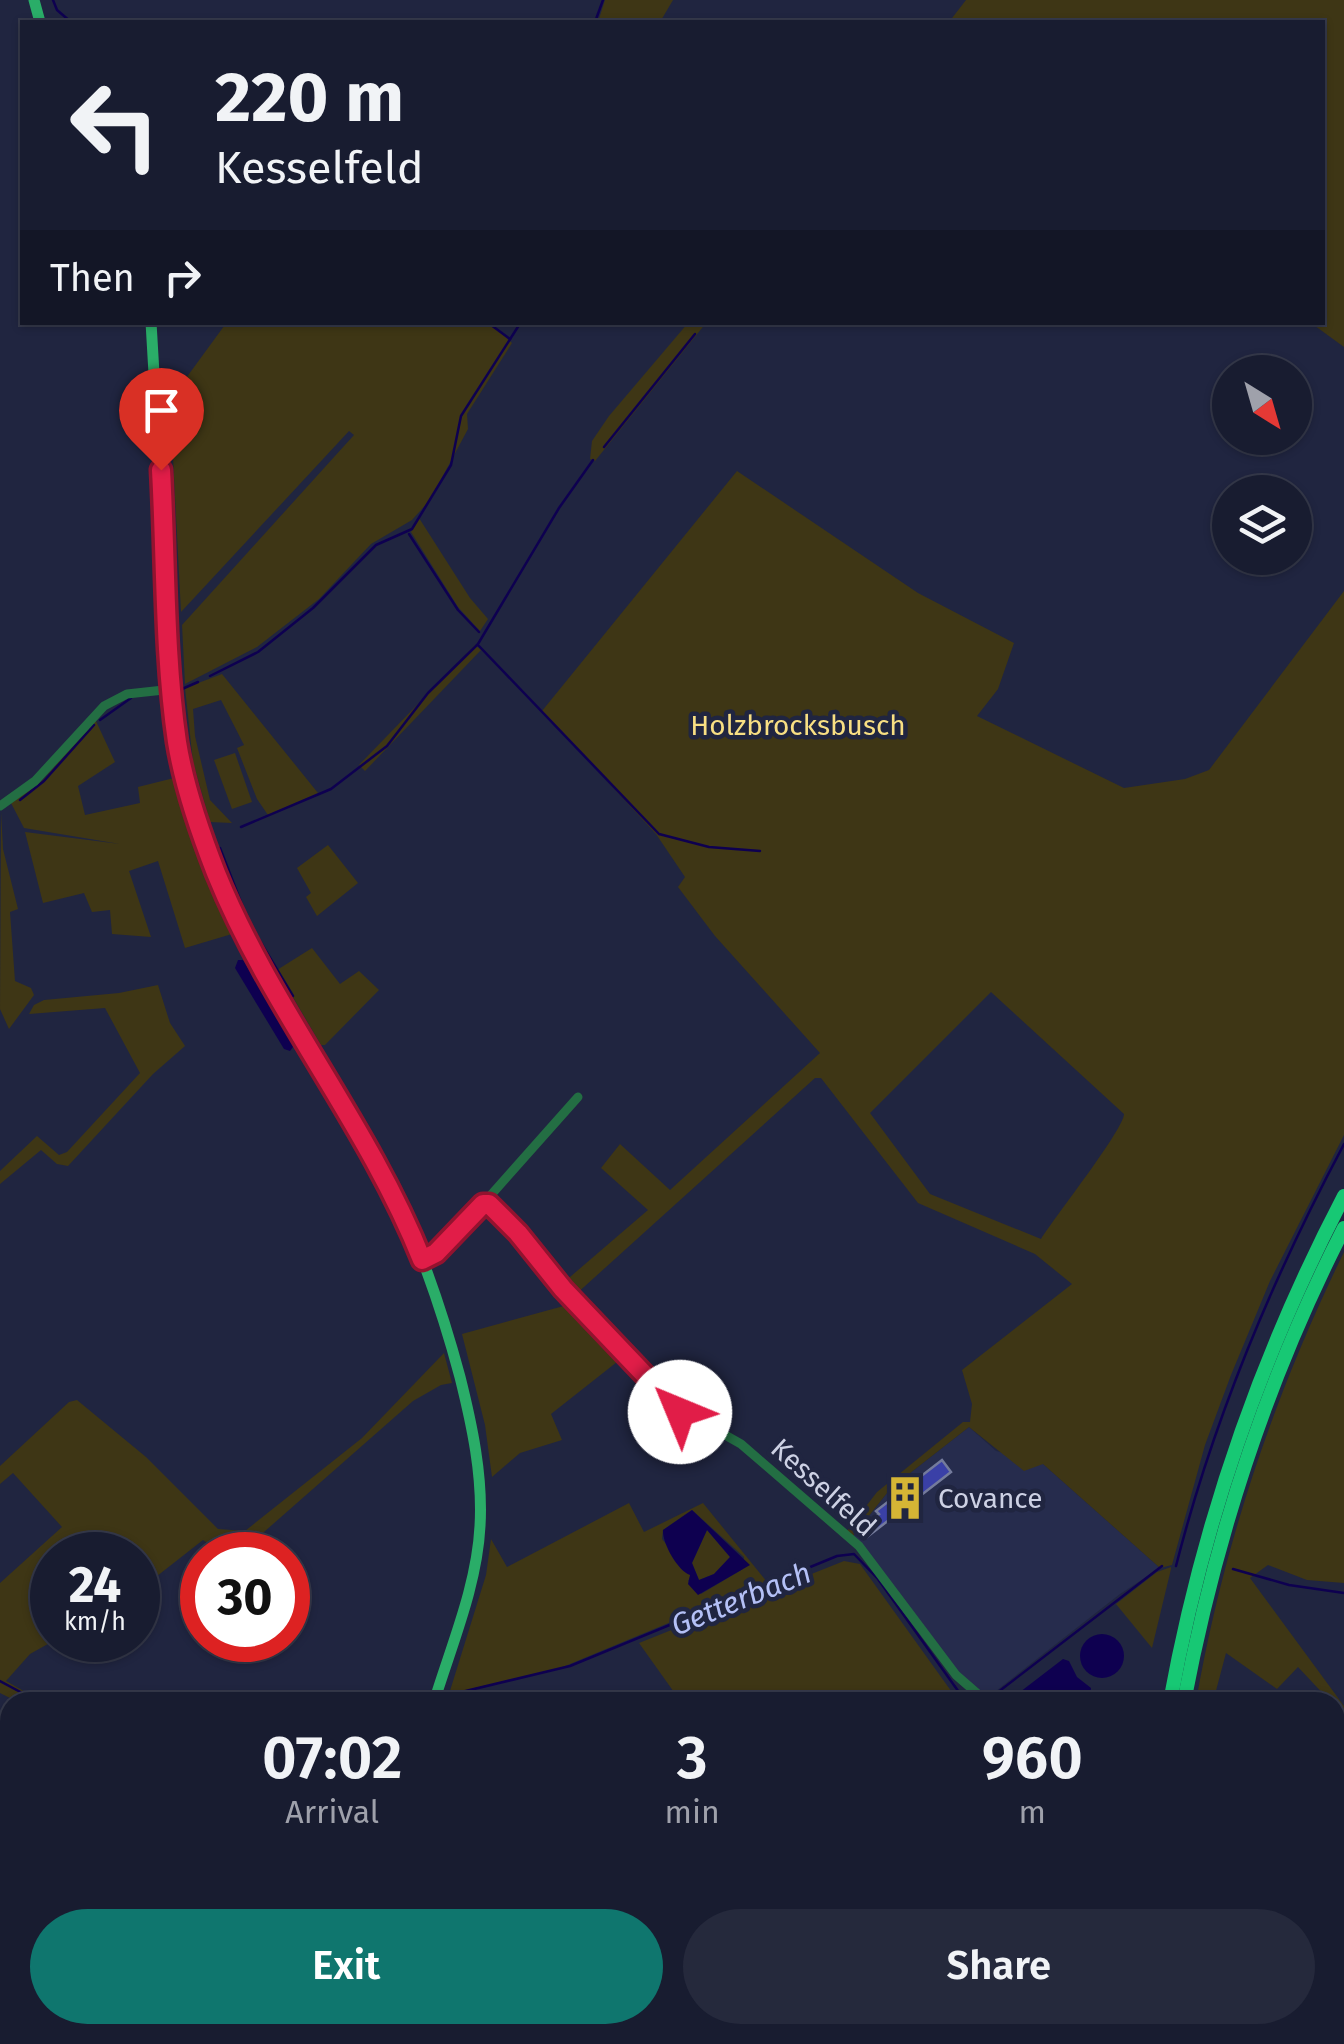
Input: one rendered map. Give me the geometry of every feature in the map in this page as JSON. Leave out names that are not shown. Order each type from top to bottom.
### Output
[{"type":"highway","points":[[1172,1692],[1192,1598],[1233,1454],[1276,1342],[1344,1196]]},
{"type":"highway","points":[[1186,1692],[1204,1606],[1245,1466],[1284,1358],[1344,1228]]},
{"type":"main road","points":[[151,325],[173,689],[183,772],[221,884],[260,962],[382,1170],[422,1260],[466,1401],[481,1503],[471,1583],[437,1692]]},
{"type":"street","points":[[0,806],[35,781],[104,706],[127,694],[173,689]]},
{"type":"street","points":[[422,1260],[436,1253],[483,1204],[578,1097]]},
{"type":"street","name":"Kesselfeld","points":[[483,1204],[496,1209],[563,1289],[672,1405],[741,1444],[855,1542],[956,1675],[976,1692]]},
{"type":"shaded area","points":[[238,960],[243,960],[291,1038],[290,1051],[284,1049],[235,968]]},
{"type":"shaded area","points":[[969,1427],[996,1451],[1043,1464],[1160,1568],[1120,1594],[995,1692],[979,1692],[963,1680],[853,1536],[891,1488]]},
{"type":"shaded area","points":[[692,1510],[750,1565],[698,1595],[688,1584],[690,1575],[672,1556],[663,1530]],"holes":[[[707,1530],[730,1557],[714,1574],[699,1580],[692,1563]]]},
{"type":"shaded area","points":[[1102,1634],[1117,1641],[1124,1656],[1117,1671],[1102,1678],[1087,1671],[1080,1656],[1087,1641]]},
{"type":"shaded area","points":[[1063,1659],[1091,1688],[1090,1692],[1020,1692]]},
{"type":"green space","points":[[605,0],[673,0],[661,20],[599,20]]},
{"type":"green space","points":[[966,0],[1344,0],[1344,347],[1314,325],[1325,325],[1325,20],[951,20]]},
{"type":"green space","points":[[225,325],[492,325],[512,343],[467,414],[468,429],[430,500],[412,520],[371,544],[319,599],[257,647],[185,684],[182,625],[354,435],[349,431],[181,612],[170,400]]},
{"type":"green space","points":[[686,325],[704,325],[595,461],[590,459],[592,441]]},
{"type":"green space","name":"Holzbrocksbusch","points":[[737,471],[918,593],[1014,643],[998,689],[977,716],[1124,788],[1185,779],[1209,770],[1344,591],[1344,1135],[1270,1281],[1231,1375],[1205,1445],[1172,1565],[1160,1568],[1043,1464],[1024,1471],[969,1427],[891,1488],[853,1536],[847,1531],[877,1492],[963,1422],[970,1422],[972,1404],[962,1370],[1072,1284],[1035,1254],[918,1203],[821,1078],[815,1078],[574,1296],[563,1283],[648,1210],[601,1168],[620,1144],[670,1190],[820,1053],[715,936],[678,887],[685,877],[656,834],[542,711]],"holes":[[[991,992],[1124,1114],[1041,1239],[930,1194],[870,1113]]]},
{"type":"green space","points":[[419,518],[470,598],[488,619],[480,631],[458,607],[411,532]]},
{"type":"green space","points":[[475,645],[481,650],[365,771],[359,765]]},
{"type":"green space","points":[[222,674],[318,793],[268,815],[257,799],[237,748],[244,745],[221,700],[193,709],[210,800],[232,823],[210,822],[193,762],[185,688]]},
{"type":"green space","points":[[95,719],[115,762],[78,786],[85,815],[140,803],[138,787],[178,777],[182,803],[232,934],[185,948],[158,861],[129,871],[151,937],[112,934],[110,910],[92,912],[84,893],[43,903],[25,832],[120,844],[24,828],[11,803],[43,780]]},
{"type":"green space","points":[[235,753],[252,802],[232,809],[214,760]]},
{"type":"green space","points":[[1,812],[3,849],[18,909],[10,912],[15,981],[31,988],[34,995],[9,1029],[0,1009]]},
{"type":"green space","points":[[328,845],[358,883],[317,916],[306,897],[311,893],[297,868]]},
{"type":"green space","points":[[312,948],[340,984],[359,971],[379,990],[325,1045],[321,1045],[277,970]]},
{"type":"green space","points":[[158,985],[170,1023],[185,1046],[153,1074],[68,1166],[57,1164],[41,1150],[0,1184],[0,1171],[37,1136],[59,1155],[67,1152],[140,1073],[105,1008],[29,1014],[34,1005],[44,1000]]},
{"type":"green space","points":[[1344,1252],[1344,1583],[1307,1580],[1268,1565],[1250,1578],[1334,1692],[1321,1692],[1298,1667],[1277,1689],[1226,1653],[1216,1692],[1198,1692],[1236,1529],[1274,1416]]},
{"type":"green space","points":[[571,1304],[622,1358],[551,1414],[562,1440],[520,1453],[492,1477],[485,1425],[462,1334]]},
{"type":"green space","points":[[444,1353],[452,1383],[413,1401],[264,1532],[180,1532],[180,1558],[160,1574],[160,1532],[56,1532],[62,1527],[13,1473],[0,1484],[0,1466],[69,1402],[77,1400],[146,1457],[218,1529],[245,1531],[362,1438]]},
{"type":"green space","points":[[629,1503],[644,1532],[703,1503],[767,1582],[558,1669],[450,1692],[486,1575],[491,1539],[507,1567]],"holes":[[[692,1510],[744,1557],[743,1569],[701,1594],[688,1581],[691,1575],[662,1539],[663,1530]]]},
{"type":"green space","points":[[707,1530],[730,1557],[714,1574],[699,1580],[692,1563]]},
{"type":"green space","points":[[30,1556],[30,1654],[6,1681],[25,1692],[0,1692],[0,1583]]},
{"type":"green space","points":[[844,1561],[860,1564],[952,1692],[674,1692],[639,1643]]},
{"type":"green space","points":[[1171,1567],[1152,1648],[1116,1604],[1157,1572]]},
{"type":"building","name":"Covance","points":[[942,1460],[951,1472],[867,1537],[860,1528],[879,1514],[876,1511]]},
{"type":"waterway","points":[[53,0],[57,10],[69,20]]},
{"type":"waterway","points":[[596,20],[603,0]]},
{"type":"waterway","points":[[491,325],[510,339]]},
{"type":"waterway","points":[[210,676],[258,652],[313,608],[376,545],[412,529],[451,465],[461,416],[519,325]]},
{"type":"waterway","points":[[604,447],[695,334]]},
{"type":"waterway","points":[[241,827],[331,789],[387,746],[428,693],[478,644],[559,508],[593,460]]},
{"type":"waterway","points":[[409,534],[458,610],[479,632]]},
{"type":"waterway","points":[[479,646],[659,834],[709,847],[760,851]]},
{"type":"waterway","points":[[182,689],[198,682]]},
{"type":"waterway","points":[[100,720],[131,698]]},
{"type":"waterway","points":[[20,800],[44,781],[94,725]]},
{"type":"waterway","points":[[220,848],[249,923],[293,996]]},
{"type":"waterway","points":[[1176,1566],[1208,1456],[1247,1350],[1344,1144]]},
{"type":"waterway","name":"Getterbach","points":[[462,1692],[570,1666],[837,1556],[854,1554],[878,1579],[959,1692]]},
{"type":"waterway","name":"Getterbach","points":[[998,1692],[1162,1566]]},
{"type":"waterway","name":"Getterbach","points":[[1233,1569],[1289,1585],[1344,1593]]},
{"type":"waterway","name":"Getterbach","points":[[0,1681],[20,1692]]},
{"type":"place","name":"Covance","points":[[905,1498]]},
{"type":"route","points":[[161,470],[174,718],[183,772],[199,826],[240,925],[370,1147],[422,1260],[436,1253],[483,1204],[489,1204],[680,1412]]}]
